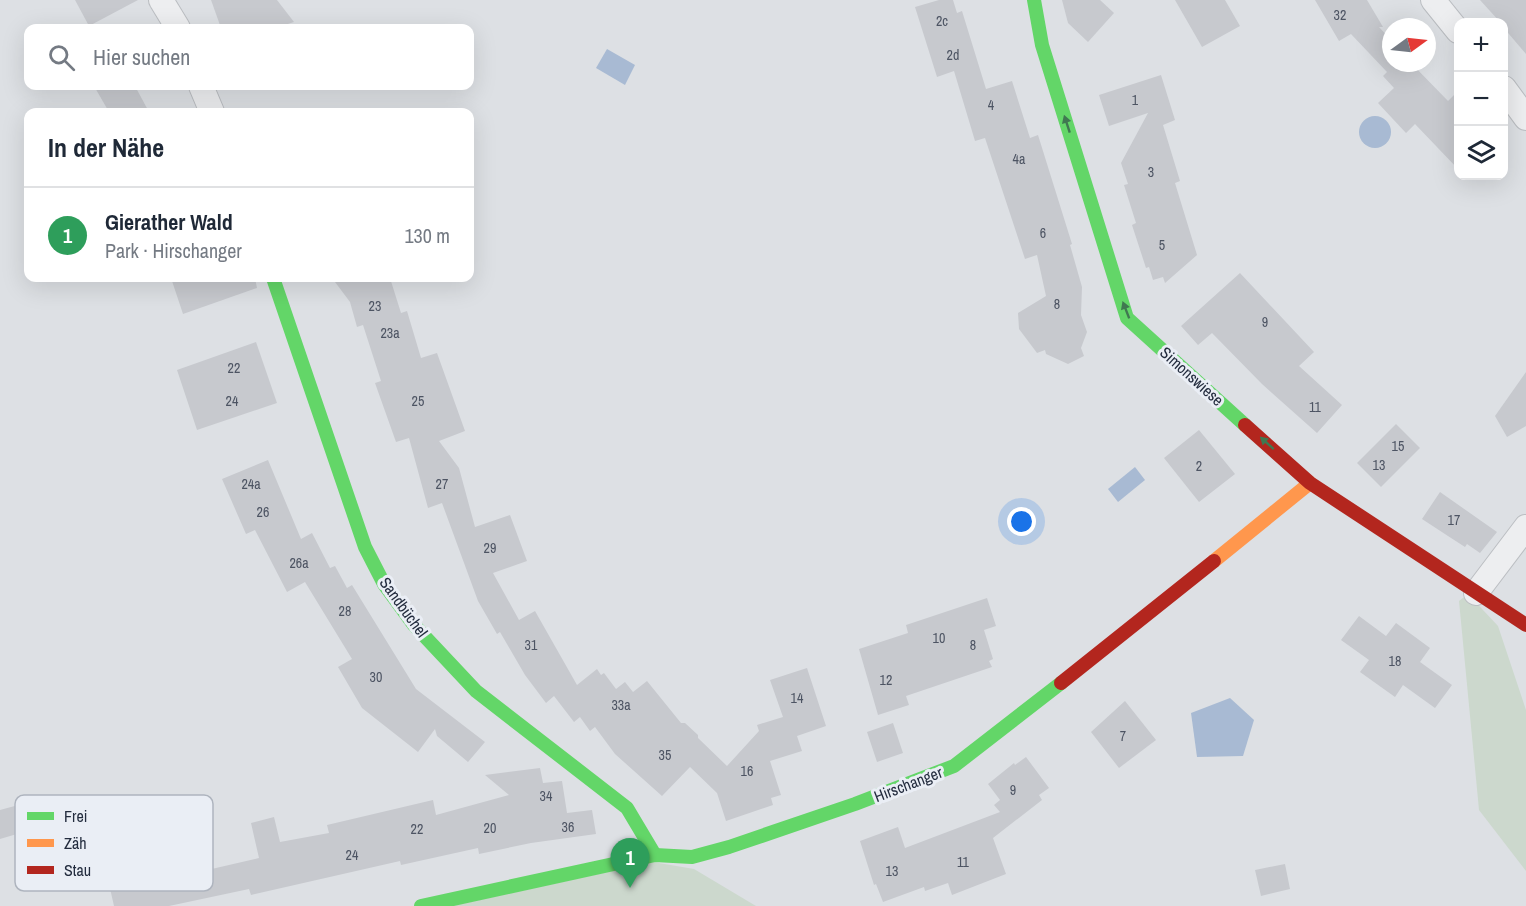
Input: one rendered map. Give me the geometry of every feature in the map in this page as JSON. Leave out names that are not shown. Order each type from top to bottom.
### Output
[{"type":"street","points":[[161,0],[176,24]]},
{"type":"street","name":"Simonswiese","points":[[1034,0],[1042,45],[1127,318],[1310,483],[1526,625]]},
{"type":"street","points":[[1433,0],[1454,26]]},
{"type":"street","points":[[203,90],[210,108]]},
{"type":"street","points":[[1508,95],[1526,118]]},
{"type":"street","name":"Sandbüchel","points":[[274,282],[365,547],[384,584],[414,625],[476,691],[627,808],[655,855]]},
{"type":"street","name":"Hirschanger","points":[[421,906],[655,855],[692,857],[729,847],[855,804],[954,766],[1149,615],[1310,483]]},
{"type":"street","points":[[1476,593],[1526,526]]},
{"type":"shaded area","points":[[1468,594],[1498,626],[1526,710],[1526,871],[1479,810],[1459,601]]},
{"type":"shaded area","points":[[653,862],[694,869],[756,906],[452,906]]},
{"type":"water","points":[[607,49],[635,65],[625,85],[596,68]]},
{"type":"water","points":[[1375,116],[1386,121],[1391,132],[1386,143],[1375,148],[1364,143],[1359,132],[1364,121]]},
{"type":"water","points":[[1135,467],[1145,480],[1118,502],[1108,489]]},
{"type":"water","points":[[1230,698],[1254,720],[1243,756],[1197,757],[1191,713]]},
{"type":"building","points":[[75,0],[138,0],[93,24],[88,24]]},
{"type":"building","points":[[211,0],[277,0],[294,22],[288,24],[220,24]]},
{"type":"building","points":[[939,0],[953,0],[957,13],[962,11],[986,89],[1012,81],[1030,138],[1038,135],[1072,244],[1070,245],[1082,287],[1081,315],[1087,332],[1081,348],[1084,356],[1068,364],[1046,354],[1045,350],[1037,353],[1019,329],[1018,313],[1046,296],[1037,255],[1025,259],[985,138],[975,141],[954,71],[937,77],[915,7]]},
{"type":"building","points":[[1062,0],[1100,0],[1114,13],[1088,42],[1068,23]]},
{"type":"building","points":[[1175,0],[1225,0],[1240,26],[1202,47]]},
{"type":"building","points":[[1315,0],[1367,0],[1382,25],[1379,27],[1382,30],[1382,67],[1351,34],[1339,41]]},
{"type":"building","points":[[1480,0],[1526,0],[1526,54],[1508,33],[1508,18],[1496,18]]},
{"type":"building","points":[[1387,72],[1420,72],[1448,101],[1454,95],[1454,165],[1415,124],[1406,133],[1378,103],[1394,88],[1383,76]]},
{"type":"building","points":[[1161,75],[1175,120],[1163,125],[1180,181],[1175,183],[1197,255],[1165,283],[1163,277],[1153,280],[1149,267],[1146,268],[1132,225],[1136,223],[1124,185],[1128,184],[1121,163],[1148,113],[1109,126],[1099,95]]},
{"type":"building","points":[[96,90],[137,90],[147,108],[107,108]]},
{"type":"building","points":[[1240,273],[1314,352],[1299,366],[1342,405],[1317,433],[1262,384],[1212,333],[1198,345],[1181,326]]},
{"type":"building","points":[[172,282],[256,282],[257,288],[183,314]]},
{"type":"building","points":[[335,282],[391,282],[401,313],[407,311],[421,358],[437,353],[465,431],[439,441],[459,468],[475,527],[510,515],[527,561],[493,573],[519,620],[535,611],[577,685],[597,669],[601,675],[604,673],[616,689],[625,682],[633,692],[647,681],[681,723],[685,723],[698,735],[698,738],[727,766],[759,731],[757,725],[783,717],[770,680],[807,668],[826,726],[797,736],[802,751],[770,761],[781,795],[771,798],[773,805],[726,821],[717,793],[690,767],[662,796],[615,754],[595,727],[590,731],[580,717],[574,722],[554,696],[546,703],[525,675],[500,632],[497,634],[478,601],[442,503],[428,508],[409,438],[396,442],[375,383],[381,381],[363,325],[357,327],[350,302]]},
{"type":"building","points":[[256,342],[277,403],[197,430],[177,370]]},
{"type":"building","points":[[1526,372],[1526,426],[1507,437],[1495,416]]},
{"type":"building","points":[[1396,424],[1420,448],[1381,487],[1357,463]]},
{"type":"building","points":[[1199,430],[1235,474],[1199,502],[1164,458]]},
{"type":"building","points":[[268,460],[301,539],[312,533],[330,568],[335,566],[347,588],[352,585],[416,689],[485,742],[468,762],[437,736],[435,729],[418,752],[362,708],[338,667],[352,659],[305,582],[287,592],[255,530],[246,534],[222,479]]},
{"type":"building","points":[[1440,492],[1497,532],[1480,553],[1467,544],[1465,547],[1422,519]]},
{"type":"building","points":[[987,598],[996,626],[984,630],[993,659],[989,661],[992,667],[906,696],[909,705],[878,715],[859,649],[908,633],[906,625]]},
{"type":"building","points":[[1359,616],[1386,636],[1396,623],[1430,648],[1420,662],[1452,685],[1435,708],[1403,685],[1395,697],[1360,672],[1369,660],[1341,640]]},
{"type":"building","points":[[1125,701],[1156,740],[1119,768],[1091,732]]},
{"type":"building","points":[[893,723],[903,753],[877,762],[867,732]]},
{"type":"building","points":[[1026,757],[1049,788],[1039,795],[1042,800],[993,838],[1006,874],[952,895],[948,883],[925,891],[924,887],[883,902],[876,884],[874,885],[860,841],[898,827],[905,848],[1000,812],[994,805],[1000,800],[988,784],[1014,763],[1015,765]]},
{"type":"building","points":[[540,768],[543,783],[562,781],[567,813],[592,810],[596,834],[531,843],[479,854],[478,848],[401,865],[400,861],[251,895],[249,889],[169,906],[114,906],[111,891],[213,891],[213,869],[259,858],[251,823],[274,817],[280,842],[329,833],[327,825],[433,800],[436,815],[509,795],[485,775]]},
{"type":"building","points":[[15,806],[15,835],[0,839],[0,810]]},
{"type":"building","points":[[1285,864],[1290,889],[1261,896],[1255,870]]},
{"type":"traffic: fast","points":[[1034,0],[1042,45],[1127,318],[1245,425]]},
{"type":"traffic: fast","points":[[274,282],[365,547],[384,584],[414,625],[476,691],[627,808],[655,855]]},
{"type":"traffic: fast","points":[[421,906],[655,855],[692,857],[729,847],[855,804],[954,766],[1061,683]]},
{"type":"traffic: slow","points":[[1214,561],[1310,483]]},
{"type":"traffic: jam","points":[[1245,425],[1310,483],[1526,625]]},
{"type":"traffic: jam","points":[[1061,683],[1214,561]]},
{"type":"place","name":"Gierather Wald","points":[[630,888]]}]
